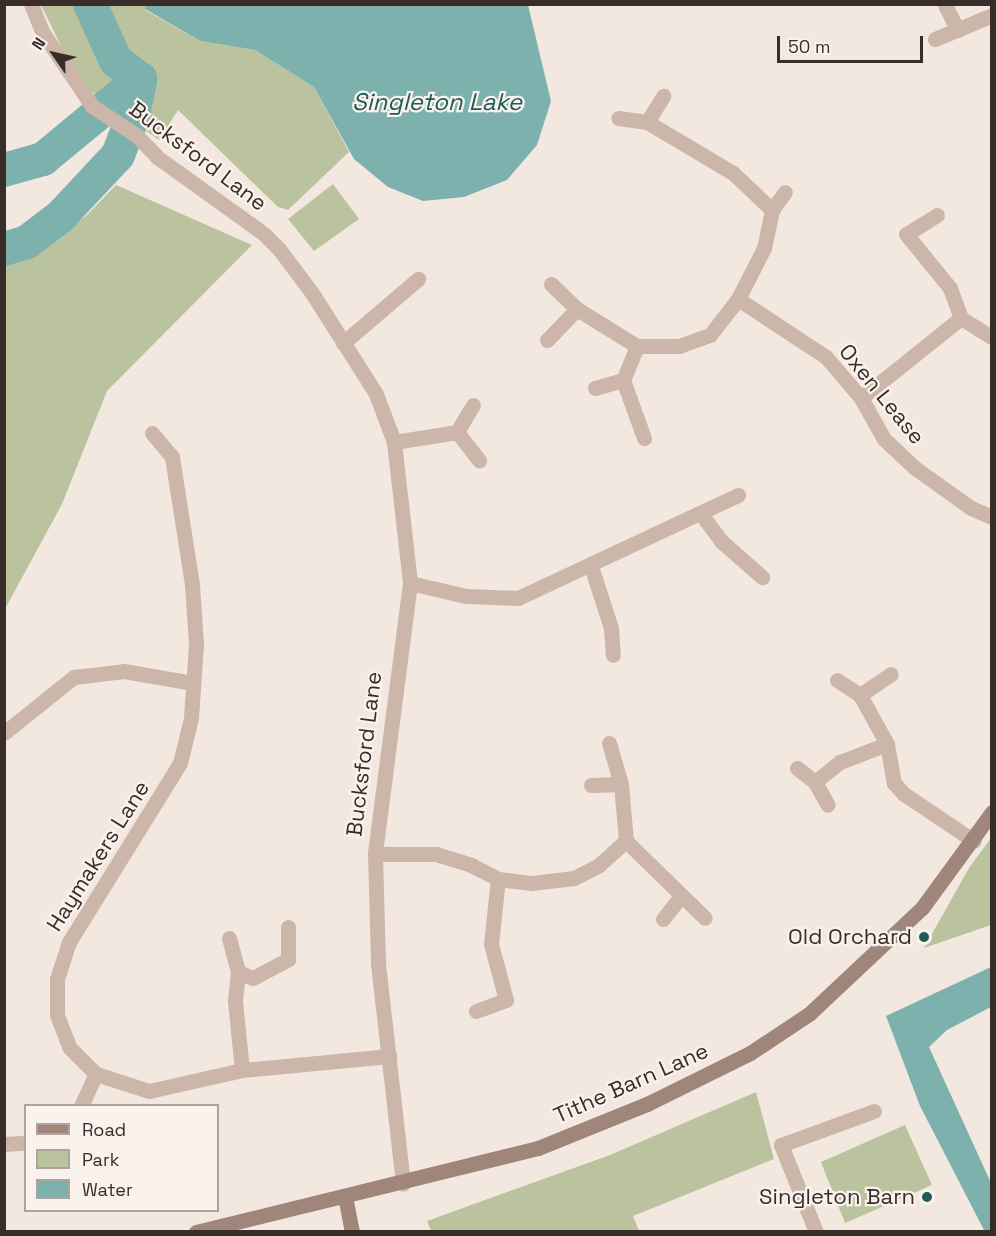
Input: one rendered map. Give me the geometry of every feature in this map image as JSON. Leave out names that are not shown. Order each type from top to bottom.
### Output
[{"type":"street","name":"Bucksford Lane","points":[[31,4],[43,33],[92,106],[136,135],[157,157],[264,234],[312,293],[376,393],[394,441],[410,583],[375,854],[378,964],[403,1184]]},
{"type":"street","points":[[945,5],[958,30]]},
{"type":"street","points":[[935,39],[992,15]]},
{"type":"street","points":[[647,122],[663,96]]},
{"type":"street","points":[[618,118],[647,122],[733,173],[772,210]]},
{"type":"street","points":[[551,284],[577,309],[637,346],[679,346],[710,335],[738,299],[764,248],[772,210],[785,192]]},
{"type":"street","points":[[937,215],[906,234],[950,288],[961,318],[992,337]]},
{"type":"street","points":[[343,343],[417,279]]},
{"type":"street","name":"Oxen Lease","points":[[738,299],[826,357],[861,398],[884,439],[915,468],[956,498],[992,517]]},
{"type":"street","points":[[547,340],[577,309]]},
{"type":"street","points":[[861,398],[961,318]]},
{"type":"street","points":[[637,346],[623,380],[644,438]]},
{"type":"street","points":[[595,388],[623,380]]},
{"type":"street","points":[[457,432],[473,405]]},
{"type":"street","points":[[394,441],[457,432]]},
{"type":"street","points":[[457,432],[479,459]]},
{"type":"street","name":"Haymakers Lane","points":[[152,434],[172,457],[192,585],[196,644],[191,718],[180,763],[69,942],[57,979],[57,1015],[69,1047],[96,1074],[149,1091],[242,1070],[388,1056]]},
{"type":"street","points":[[410,583],[466,596],[518,598],[591,566],[738,495]]},
{"type":"street","points":[[701,514],[721,541],[762,577]]},
{"type":"street","points":[[591,566],[611,628],[613,655]]},
{"type":"street","points":[[4,733],[74,677],[124,671],[192,683]]},
{"type":"street","points":[[860,695],[891,674]]},
{"type":"street","points":[[837,680],[860,695],[887,744],[894,783],[904,794],[974,841]]},
{"type":"street","points":[[609,743],[621,784],[626,841],[705,918]]},
{"type":"street","points":[[815,782],[840,762],[887,744]]},
{"type":"street","points":[[797,768],[815,782],[828,805]]},
{"type":"street","points":[[591,785],[621,784]]},
{"type":"street","name":"Tithe Barn Lane","points":[[196,1232],[403,1184],[538,1148],[647,1104],[764,1044],[809,1014],[922,908],[974,841],[992,812]]},
{"type":"street","points":[[375,854],[436,855],[471,865],[498,879],[532,883],[574,878],[599,865],[626,841]]},
{"type":"street","points":[[476,1011],[506,1000],[491,944],[498,879]]},
{"type":"street","points":[[663,919],[681,896]]},
{"type":"street","points":[[238,972],[253,978],[288,958],[288,927]]},
{"type":"street","points":[[229,938],[238,972],[235,1001],[242,1070]]},
{"type":"street","points":[[82,1104],[96,1074]]},
{"type":"street","points":[[816,1232],[781,1145],[874,1112]]},
{"type":"street","points":[[4,1144],[24,1143]]},
{"type":"street","points":[[345,1196],[352,1232]]},
{"type":"green space","points":[[41,5],[145,5],[145,10],[200,41],[255,50],[314,87],[349,152],[288,210],[278,207],[178,110],[159,140],[79,83]]},
{"type":"green space","points":[[333,184],[359,219],[314,251],[288,219]]},
{"type":"green space","points":[[116,185],[252,245],[107,391],[62,504],[5,609],[5,265],[37,255],[87,215]]},
{"type":"green space","points":[[991,838],[991,925],[924,948],[969,868]]},
{"type":"green space","points":[[756,1092],[774,1159],[633,1216],[639,1231],[431,1231],[427,1221],[610,1155]]},
{"type":"green space","points":[[905,1125],[932,1185],[845,1223],[821,1162]]},
{"type":"water","name":"Singleton Lake","points":[[145,5],[528,5],[551,101],[537,145],[507,180],[464,197],[423,201],[388,187],[354,159],[314,87],[255,50],[200,41],[145,9]]},
{"type":"water","points":[[991,967],[991,1007],[947,1030],[929,1047],[991,1183],[991,1231],[985,1232],[920,1106],[886,1016]]},
{"type":"waterway","points":[[4,249],[27,242],[61,216],[118,155],[133,116],[140,79],[116,61],[90,4]]},
{"type":"waterway","points":[[4,170],[43,159],[140,79]]},
{"type":"place","name":"Old Orchard","points":[[924,937]]},
{"type":"place","name":"Singleton Barn","points":[[927,1197]]}]
